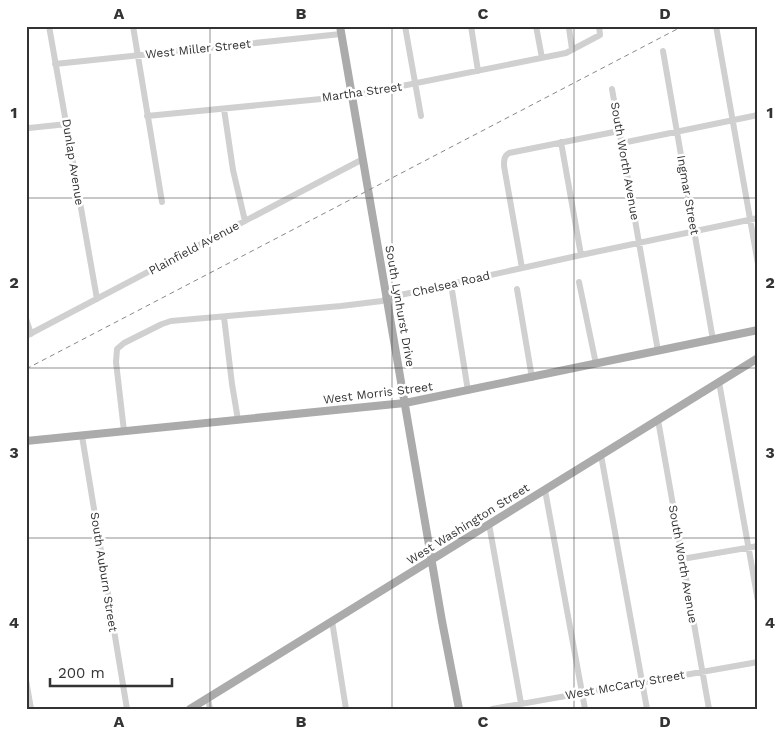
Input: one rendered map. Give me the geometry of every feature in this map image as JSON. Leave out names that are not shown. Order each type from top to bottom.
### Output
[{"type":"main road","name":"South Lynhurst Drive","points":[[341,30],[459,709]]},
{"type":"main road","name":"West Morris Street","points":[[26,442],[405,403],[758,330]]},
{"type":"main road","name":"West Washington Street","points":[[190,709],[758,358]]},
{"type":"street","name":"Dunlap Avenue","points":[[49,26],[97,299]]},
{"type":"street","points":[[133,26],[162,202]]},
{"type":"street","points":[[406,26],[421,116]]},
{"type":"street","points":[[471,26],[478,71]]},
{"type":"street","points":[[536,26],[542,58]]},
{"type":"street","points":[[569,28],[572,49],[600,35],[599,26]]},
{"type":"street","points":[[716,26],[758,264]]},
{"type":"street","name":"West Miller Street","points":[[55,64],[341,30]]},
{"type":"street","name":"Martha Street","points":[[148,116],[352,96],[566,53],[572,49]]},
{"type":"street","name":"Ingmar Street","points":[[663,51],[713,340]]},
{"type":"street","name":"South Worth Avenue","points":[[612,89],[658,351]]},
{"type":"street","points":[[224,109],[245,221]]},
{"type":"street","points":[[622,143],[758,115]]},
{"type":"street","points":[[29,128],[67,124]]},
{"type":"street","points":[[522,268],[504,166],[505,156],[510,153],[619,131]]},
{"type":"street","points":[[561,142],[581,255]]},
{"type":"street","name":"Plainfield Avenue","points":[[29,335],[363,159]]},
{"type":"street","name":"Chelsea Road","points":[[124,432],[116,362],[117,348],[164,323],[382,301],[387,298],[522,268],[758,218]]},
{"type":"street","points":[[579,282],[596,364]]},
{"type":"street","points":[[451,284],[468,391]]},
{"type":"street","points":[[517,289],[532,378]]},
{"type":"street","points":[[224,317],[238,420]]},
{"type":"street","points":[[26,319],[29,335]]},
{"type":"street","points":[[719,382],[758,601]]},
{"type":"street","name":"South Worth Avenue","points":[[658,420],[709,709]]},
{"type":"street","name":"South Auburn Street","points":[[82,436],[127,709]]},
{"type":"street","points":[[601,455],[647,709]]},
{"type":"street","points":[[545,490],[585,709]]},
{"type":"street","points":[[489,524],[522,706]]},
{"type":"street","points":[[682,559],[758,546]]},
{"type":"street","points":[[332,622],[346,709]]},
{"type":"street","name":"West McCarty Street","points":[[492,709],[522,706],[582,693],[758,662]]},
{"type":"street","points":[[26,680],[31,709]]},
{"type":"street","points":[[208,698],[210,709]]},
{"type":"railway","points":[[26,369],[683,26]]}]
